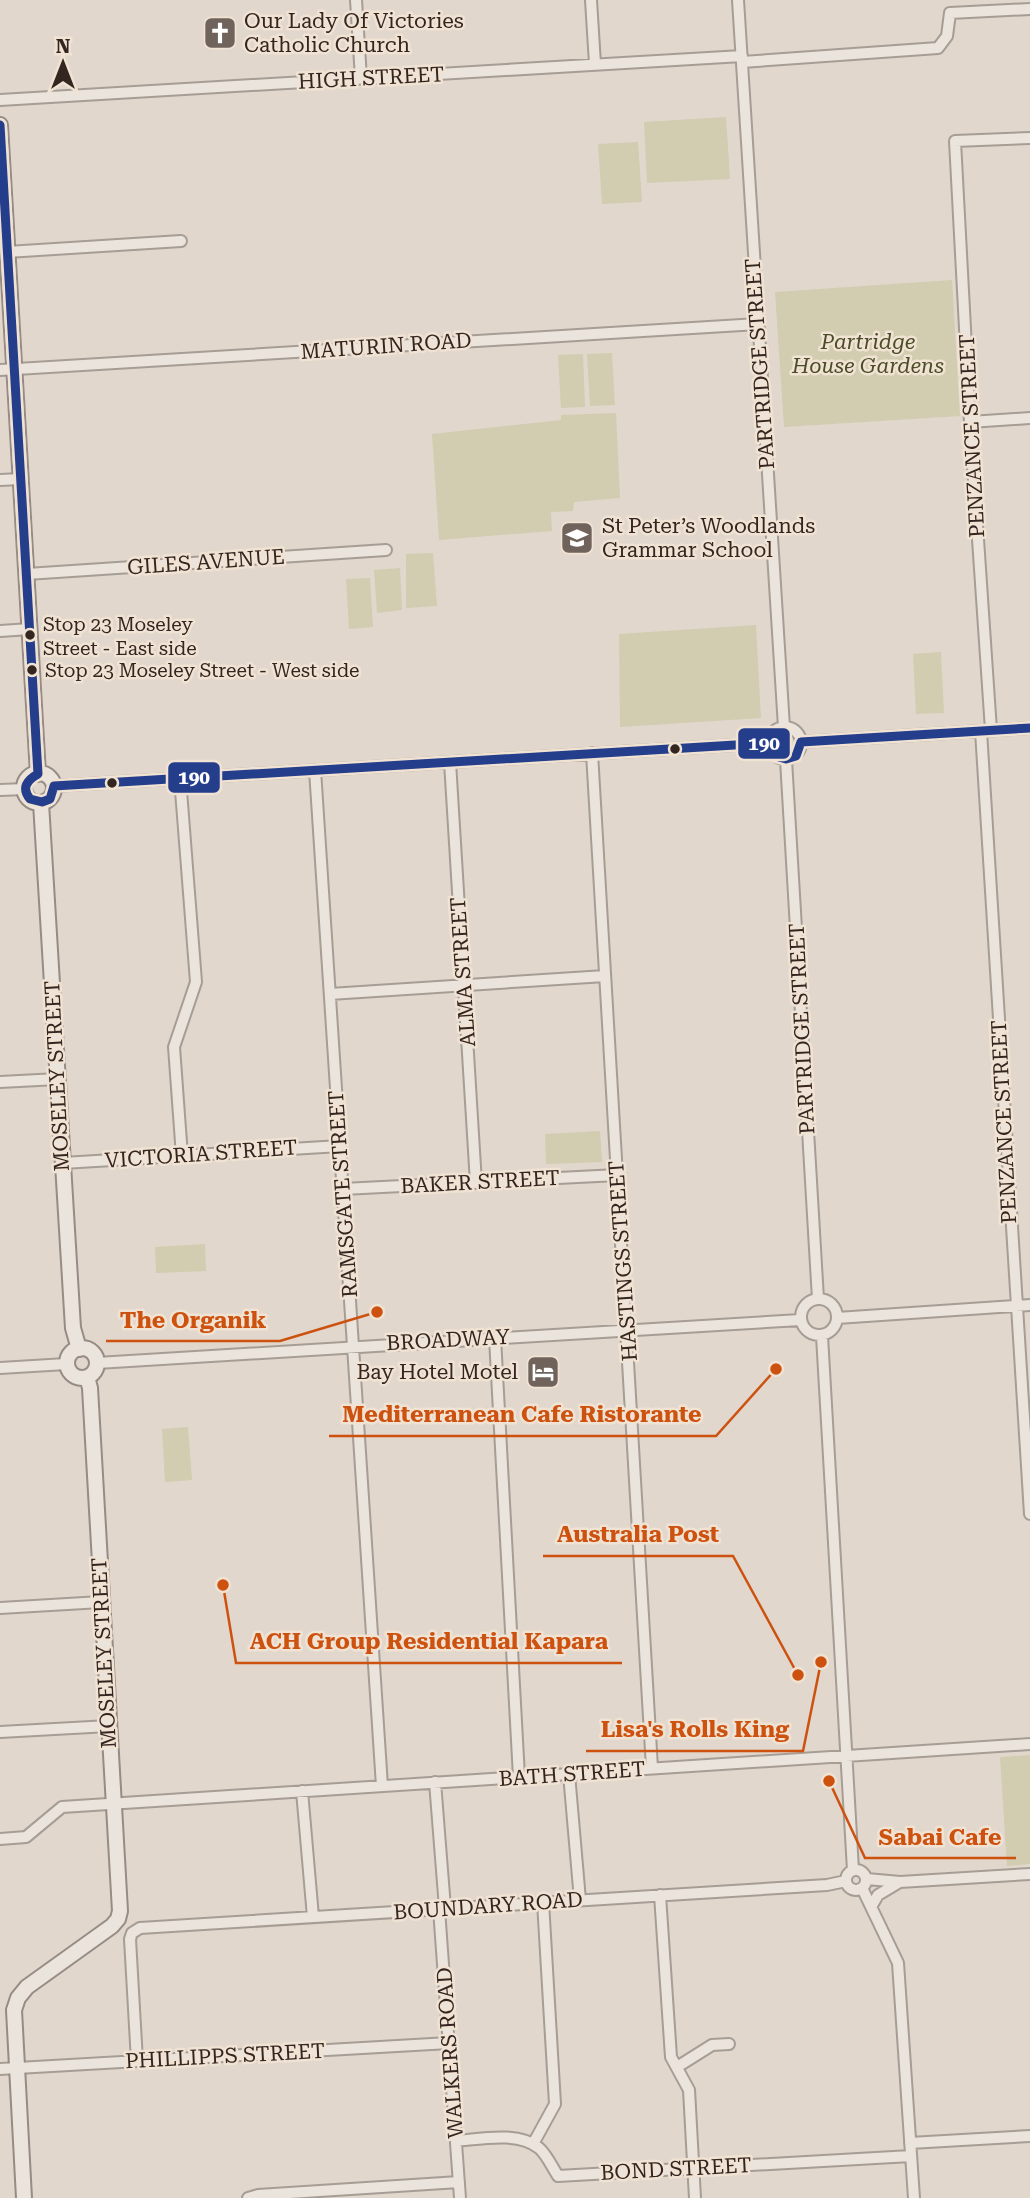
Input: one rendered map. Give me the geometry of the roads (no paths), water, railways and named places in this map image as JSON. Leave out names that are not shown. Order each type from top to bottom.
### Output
[{"type":"street","points":[[356,0],[361,78]]},
{"type":"street","points":[[592,0],[595,64]]},
{"type":"street","name":"PARTRIDGE STREET","points":[[738,0],[784,727]]},
{"type":"street","name":"HIGH STREET","points":[[0,100],[595,64],[938,48],[947,36],[950,13],[997,5],[1030,9]]},
{"type":"street","points":[[0,125],[7,252],[7,370],[21,479],[38,774]]},
{"type":"street","name":"PENZANCE STREET","points":[[1030,138],[955,142],[1015,1306],[1030,1514]]},
{"type":"street","points":[[7,252],[181,241]]},
{"type":"street","name":"MATURIN ROAD","points":[[7,370],[758,324]]},
{"type":"street","points":[[970,422],[1030,418]]},
{"type":"street","points":[[0,480],[21,479]]},
{"type":"street","name":"GILES AVENUE","points":[[27,574],[386,550]]},
{"type":"street","points":[[0,631],[30,629]]},
{"type":"street","points":[[784,727],[793,730],[801,742],[796,756],[786,760],[776,757],[769,748],[772,734],[784,727]]},
{"type":"street","points":[[801,742],[1030,728]]},
{"type":"street","points":[[54,786],[769,743]]},
{"type":"street","name":"HASTINGS STREET","points":[[592,753],[652,1768]]},
{"type":"street","name":"PARTRIDGE STREET","points":[[786,760],[818,1299]]},
{"type":"street","name":"ALMA STREET","points":[[450,762],[476,1182]]},
{"type":"street","name":"RAMSGATE STREET","points":[[316,770],[382,1786]]},
{"type":"street","points":[[38,774],[46,775],[54,786],[52,795],[41,803],[32,801],[25,789],[27,780],[38,774]]},
{"type":"street","points":[[180,778],[196,982],[174,1046],[182,1156]]},
{"type":"street","points":[[0,790],[25,789]]},
{"type":"street","name":"MOSELEY STREET","points":[[41,803],[72,1328],[79,1349]]},
{"type":"street","points":[[330,994],[605,976]]},
{"type":"street","points":[[0,1082],[58,1079]]},
{"type":"street","name":"VICTORIA STREET","points":[[63,1163],[340,1146]]},
{"type":"street","name":"BAKER STREET","points":[[343,1189],[618,1175]]},
{"type":"street","points":[[818,1299],[824,1299],[834,1306],[837,1318],[833,1329],[822,1336],[805,1331],[800,1320],[802,1308],[806,1303],[818,1299]]},
{"type":"street","points":[[837,1318],[1030,1305]]},
{"type":"street","name":"BROADWAY","points":[[97,1363],[800,1320]]},
{"type":"street","points":[[822,1336],[853,1870]]},
{"type":"street","points":[[495,1338],[519,1777]]},
{"type":"street","points":[[79,1349],[89,1350],[97,1363],[88,1377],[73,1376],[66,1364],[69,1356],[79,1349]]},
{"type":"street","points":[[0,1368],[66,1364]]},
{"type":"street","name":"MOSELEY STREET","points":[[17,2068],[14,2010],[18,1998],[27,1987],[113,1926],[120,1911],[88,1377]]},
{"type":"street","points":[[0,1608],[101,1602]]},
{"type":"street","points":[[0,1732],[109,1726]]},
{"type":"street","name":"BATH STREET","points":[[0,1839],[26,1837],[62,1807],[1030,1744]]},
{"type":"street","points":[[569,1774],[580,1900]]},
{"type":"street","name":"WALKERS ROAD","points":[[435,1782],[460,2198]]},
{"type":"street","points":[[302,1791],[313,1917]]},
{"type":"street","points":[[914,2198],[898,1963],[871,1907],[864,1884],[862,1871],[853,1870],[847,1874],[846,1881],[852,1889],[864,1884],[1030,1874]]},
{"type":"street","name":"BOUNDARY ROAD","points":[[138,2061],[130,1939],[132,1933],[140,1928],[827,1885],[846,1881]]},
{"type":"street","points":[[871,1907],[877,1895],[900,1882]]},
{"type":"street","points":[[660,1895],[671,2057],[689,2090],[695,2198]]},
{"type":"street","points":[[456,2141],[507,2137],[533,2144],[555,2104],[543,1902]]},
{"type":"street","name":"PHILLIPPS STREET","points":[[0,2069],[449,2043]]},
{"type":"street","points":[[677,2067],[712,2045],[730,2043]]},
{"type":"street","points":[[17,2068],[24,2198]]},
{"type":"street","points":[[910,2143],[1030,2136]]},
{"type":"street","name":"BOND STREET","points":[[533,2144],[541,2150],[558,2176],[912,2156]]},
{"type":"street","points":[[248,2198],[258,2195],[459,2182]]},
{"type":"place","name":"Our Lady Of Victories Catholic Church","points":[[220,33]]},
{"type":"place","name":"St Peter’s Woodlands Grammar School","points":[[577,538]]},
{"type":"place","name":"Stop 23 Moseley Street - East side","points":[[30,635]]},
{"type":"place","name":"Stop 23 Moseley Street - West side","points":[[32,670]]},
{"type":"place","name":"The Organik","points":[[377,1312]]},
{"type":"place","name":"Mediterranean Cafe Ristorante","points":[[776,1369]]},
{"type":"place","name":"Bay Hotel Motel","points":[[543,1372]]},
{"type":"place","name":"ACH Group Residential Kapara","points":[[223,1585]]},
{"type":"place","name":"Lisa's Rolls King","points":[[821,1662]]},
{"type":"place","name":"Australia Post","points":[[798,1675]]},
{"type":"place","name":"Sabai Cafe","points":[[829,1781]]},
{"type":"park label","name":"Partridge House Gardens","points":[[868,354]]}]
